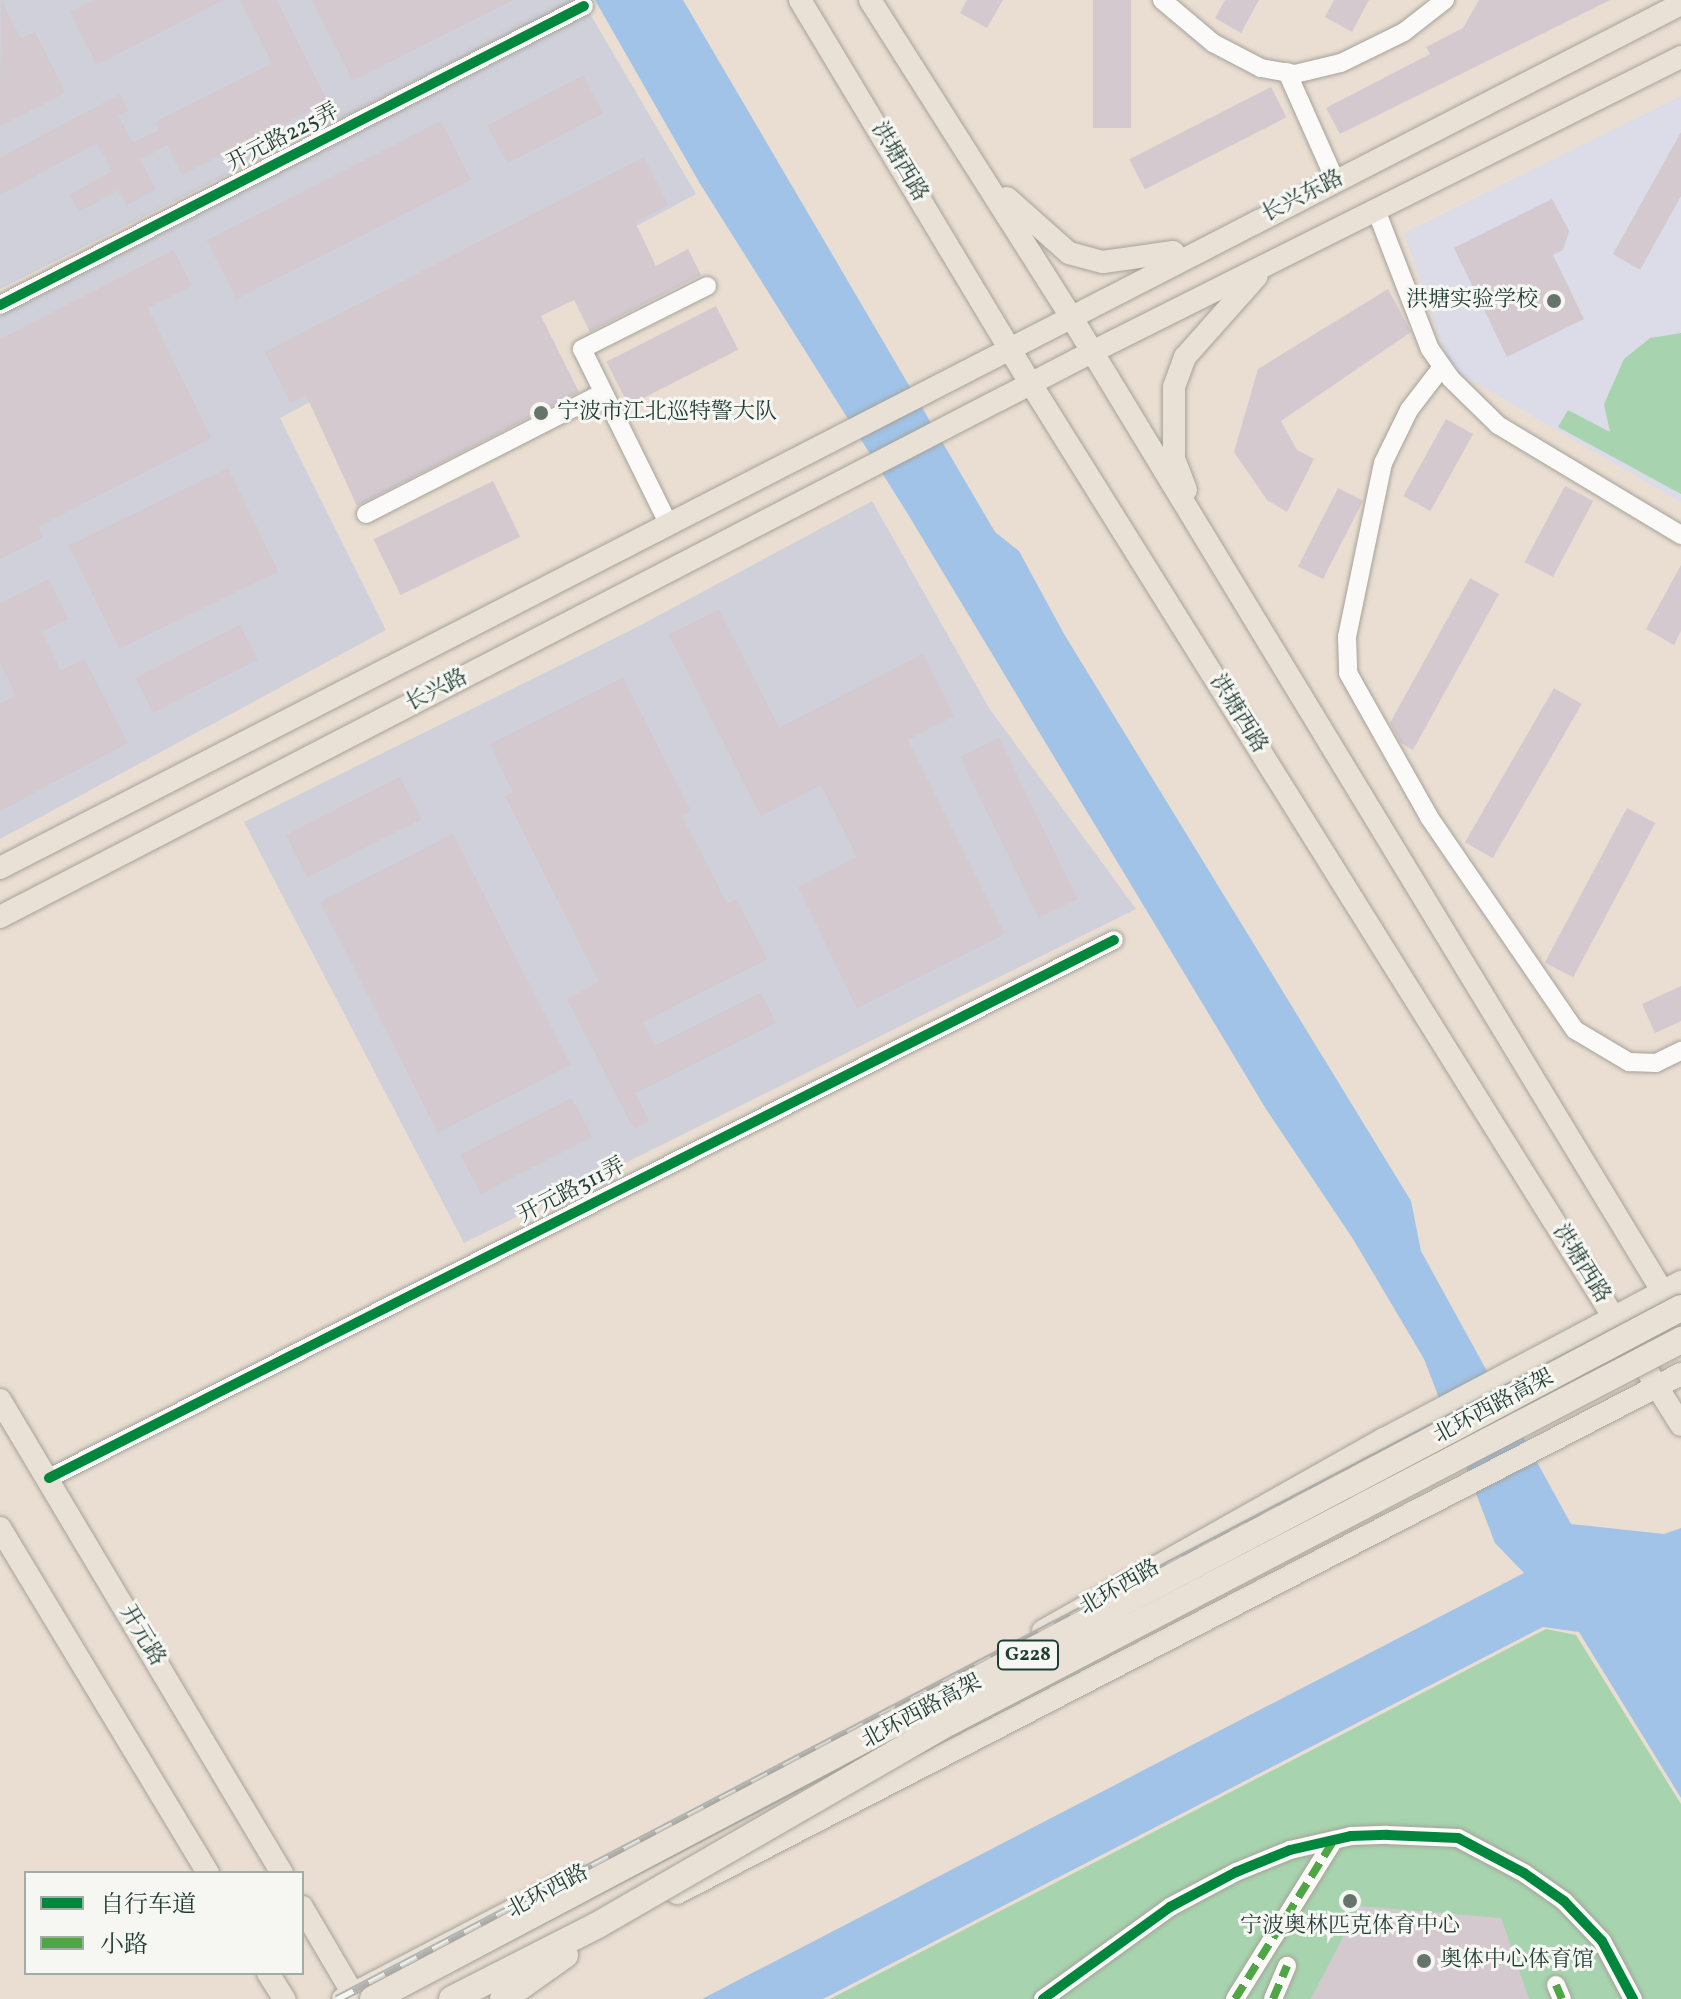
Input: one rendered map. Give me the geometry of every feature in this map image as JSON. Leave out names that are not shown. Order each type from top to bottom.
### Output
[{"type":"highway","name":"北环西路高架","points":[[356,1998],[1675,1294]]},
{"type":"highway","name":"北环西路高架","points":[[452,1999],[596,1926],[950,1722],[1681,1340]]},
{"type":"highway","points":[[503,1999],[552,1966],[596,1926]]},
{"type":"main road","name":"洪塘西路","points":[[800,0],[1031,384],[1681,1425]]},
{"type":"main road","points":[[870,0],[1070,315],[1206,543],[1675,1294],[1681,1322]]},
{"type":"main road","name":"长兴东路","points":[[854,427],[1681,4]]},
{"type":"main road","name":"长兴东路","points":[[946,427],[1681,57]]},
{"type":"main road","points":[[973,163],[1032,224],[1069,253],[1103,262],[1139,261],[1216,241]]},
{"type":"main road","points":[[1206,543],[1174,459],[1174,387],[1185,357],[1268,264]]},
{"type":"main road","name":"长兴路","points":[[0,868],[854,427]]},
{"type":"main road","name":"长兴路","points":[[0,917],[946,427]]},
{"type":"main road","name":"北环西路","points":[[356,1998],[1029,1639],[1384,1439],[1615,1317],[1675,1294]]},
{"type":"main road","points":[[472,1999],[1424,1502],[1681,1374]]},
{"type":"main road","name":"开元路","points":[[0,1400],[281,1871]]},
{"type":"main road","points":[[0,1528],[207,1871]]},
{"type":"main road","points":[[304,1910],[356,1998]]},
{"type":"main road","points":[[269,1975],[284,1999]]},
{"type":"street","points":[[1162,0],[1213,43],[1261,68],[1287,72],[1341,63],[1404,32],[1445,0]]},
{"type":"street","name":"开元路225弄","points":[[0,305],[584,6]]},
{"type":"street","points":[[1287,72],[1335,180]]},
{"type":"street","points":[[1376,210],[1442,367],[1498,425],[1681,535]]},
{"type":"street","points":[[668,523],[601,394],[582,349],[707,286]]},
{"type":"street","points":[[1442,367],[1409,410],[1383,463],[1347,637],[1348,673],[1429,817],[1575,1030],[1629,1062],[1656,1063],[1681,1051]]},
{"type":"street","points":[[366,514],[601,394]]},
{"type":"street","name":"开元路311弄","points":[[49,1478],[1114,940]]},
{"type":"street","points":[[1043,1999],[1170,1907],[1290,1850],[1334,1840],[1387,1835],[1458,1838],[1494,1854],[1564,1901],[1602,1941],[1633,1999]]},
{"type":"street","points":[[1235,1999],[1334,1840]]},
{"type":"street","points":[[1273,1999],[1287,1966]]},
{"type":"shaded area","points":[[0,0],[576,0],[0,289]]},
{"type":"shaded area","points":[[590,14],[696,194],[280,418],[386,630],[0,839],[0,316]]},
{"type":"shaded area","name":"洪塘实验学校","points":[[1681,96],[1681,502],[1450,368],[1404,233]]},
{"type":"shaded area","points":[[872,501],[989,708],[1136,909],[464,1243],[244,822],[637,627]]},
{"type":"green space","points":[[1681,333],[1681,494],[1558,427],[1568,410],[1610,432],[1604,404],[1624,359],[1650,338]]},
{"type":"green space","name":"宁波奥林匹克体育中心","points":[[1546,1629],[1576,1635],[1681,1804],[1681,1999],[830,1999]]},
{"type":"water","points":[[595,0],[683,0],[995,532],[1019,551],[1064,634],[1411,1201],[1421,1251],[1571,1524],[1664,1534],[1681,1528],[1681,1798],[1579,1632],[1543,1627],[823,1999],[702,1999],[1524,1573],[1495,1543],[1424,1359],[1353,1239],[1266,1109],[906,511],[699,182]]},
{"type":"building","points":[[1,0],[21,39],[35,32],[65,93],[0,126]]},
{"type":"building","points":[[93,0],[223,0],[97,65],[70,12]]},
{"type":"building","points":[[240,0],[277,0],[328,102],[182,175],[167,145],[140,160],[156,189],[127,205],[118,190],[79,212],[70,195],[112,171],[97,143],[0,195],[0,158],[120,94],[129,111],[118,116],[133,143],[159,130],[155,122],[272,63]]},
{"type":"building","points":[[312,0],[513,0],[353,81]]},
{"type":"building","points":[[967,0],[1003,0],[987,28],[960,13]]},
{"type":"building","points":[[1093,0],[1131,0],[1131,128],[1093,128]]},
{"type":"building","points":[[1225,0],[1259,0],[1241,33],[1215,18]]},
{"type":"building","points":[[1334,0],[1369,0],[1352,32],[1325,17]]},
{"type":"building","points":[[1479,0],[1610,0],[1340,134],[1326,108],[1430,54],[1426,47],[1463,28]]},
{"type":"building","points":[[583,75],[603,113],[508,164],[488,126]]},
{"type":"building","points":[[1271,87],[1286,117],[1145,189],[1129,159]]},
{"type":"building","points":[[441,121],[471,180],[237,299],[207,240]]},
{"type":"building","points":[[1681,132],[1681,196],[1640,270],[1613,254]]},
{"type":"building","points":[[644,157],[668,205],[635,222],[656,266],[688,249],[701,275],[590,332],[574,300],[541,316],[579,392],[357,506],[306,395],[291,403],[265,352]]},
{"type":"building","points":[[1552,199],[1569,231],[1563,250],[1553,255],[1584,319],[1507,357],[1454,248]]},
{"type":"building","points":[[174,250],[192,286],[148,308],[211,438],[38,527],[43,537],[0,559],[0,339]]},
{"type":"building","points":[[1388,289],[1411,332],[1281,421],[1297,450],[1314,459],[1287,512],[1267,500],[1234,452],[1258,369]]},
{"type":"building","points":[[716,306],[738,350],[629,406],[606,362]]},
{"type":"building","points":[[1446,419],[1473,434],[1430,511],[1403,496]]},
{"type":"building","points":[[228,468],[278,571],[119,649],[69,546]]},
{"type":"building","points":[[493,481],[520,537],[401,595],[373,539]]},
{"type":"building","points":[[1565,486],[1593,501],[1553,577],[1525,562]]},
{"type":"building","points":[[1338,488],[1363,501],[1323,579],[1298,566]]},
{"type":"building","points":[[1681,565],[1681,631],[1674,645],[1646,629]]},
{"type":"building","points":[[1470,578],[1499,594],[1413,750],[1401,743],[1390,723]]},
{"type":"building","points":[[48,579],[68,619],[42,632],[61,671],[84,659],[128,743],[0,811],[0,704],[16,695],[0,662],[0,603]]},
{"type":"building","points":[[719,610],[779,728],[923,654],[954,716],[908,740],[1005,934],[857,1008],[798,887],[857,857],[821,785],[761,816],[669,635]]},
{"type":"building","points":[[240,625],[258,660],[153,713],[136,678]]},
{"type":"building","points":[[623,678],[691,811],[682,816],[727,904],[736,899],[767,959],[643,1022],[655,1046],[761,993],[776,1023],[635,1093],[649,1121],[634,1129],[567,999],[599,982],[505,796],[513,792],[490,744]]},
{"type":"building","points":[[1554,688],[1582,704],[1493,858],[1465,842]]},
{"type":"building","points":[[999,738],[1077,899],[1039,918],[960,757]]},
{"type":"building","points":[[400,777],[421,819],[307,877],[286,835]]},
{"type":"building","points":[[1627,808],[1655,823],[1573,978],[1545,963]]},
{"type":"building","points":[[453,834],[571,1065],[438,1132],[320,902]]},
{"type":"building","points":[[1681,986],[1681,1021],[1655,1033],[1642,1004]]},
{"type":"building","points":[[572,1098],[592,1137],[481,1194],[461,1155]]},
{"type":"building","name":"奥体中心体育馆","points":[[1359,1906],[1501,1918],[1529,1999],[1311,1999]]},
{"type":"railway","points":[[337,1999],[1681,1297]]},
{"type":"railway","points":[[390,1999],[1681,1326]]},
{"type":"marked path","points":[[1235,1999],[1334,1840]]},
{"type":"marked path","points":[[1273,1999],[1287,1966]]},
{"type":"marked path","points":[[1556,1985],[1562,1999]]},
{"type":"cycle path","points":[[0,305],[584,6]]},
{"type":"cycle path","points":[[49,1478],[1114,940]]},
{"type":"cycle path","points":[[1043,1999],[1170,1907],[1236,1872],[1290,1850],[1351,1836],[1387,1835],[1458,1838],[1524,1873],[1564,1901],[1602,1941],[1633,1999]]},
{"type":"place","name":"洪塘实验学校","points":[[1554,301]]},
{"type":"place","name":"宁波市江北巡特警大队","points":[[541,413]]},
{"type":"place","name":"宁波奥林匹克体育中心","points":[[1350,1901]]},
{"type":"place","name":"奥体中心体育馆","points":[[1424,1961]]}]
